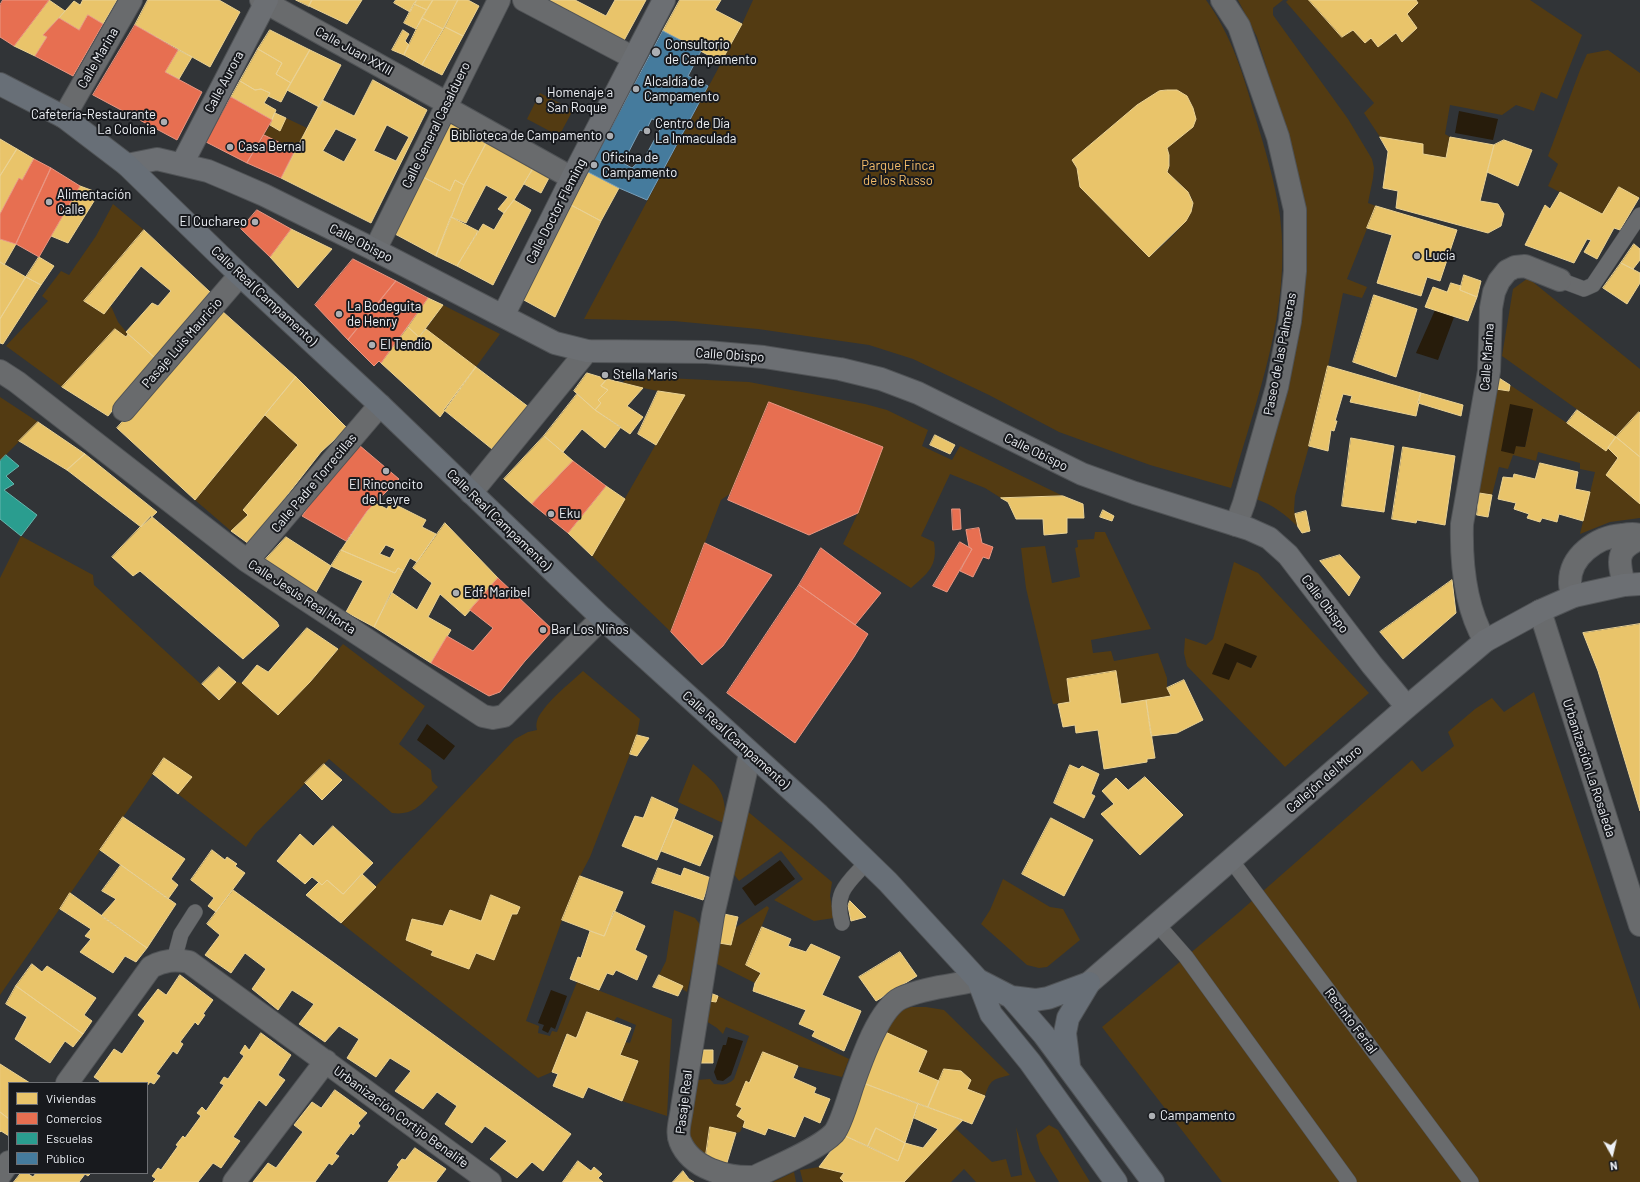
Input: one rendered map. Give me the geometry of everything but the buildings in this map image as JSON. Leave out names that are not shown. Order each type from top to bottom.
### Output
[{"type":"highway","name":"Calle Real (Campamento)","points":[[0,84],[64,117],[127,165],[240,276],[380,405],[602,618],[750,754],[819,815],[867,862],[978,980]]},
{"type":"highway","points":[[978,980],[1011,997],[1035,1000],[1089,983]]},
{"type":"highway","points":[[978,980],[991,1014],[1030,1062],[1116,1182]]},
{"type":"highway","points":[[1069,1068],[1065,1033],[1068,1018],[1089,983]]},
{"type":"highway","points":[[1011,997],[1044,1035],[1153,1182]]},
{"type":"street","name":"Calle Marina","points":[[64,117],[131,0]]},
{"type":"street","name":"Calle General Casalduero","points":[[375,250],[498,0]]},
{"type":"street","points":[[524,0],[634,58]]},
{"type":"street","name":"Calle Doctor Fleming","points":[[504,316],[572,178],[664,0]]},
{"type":"street","name":"Paseo de las Palmeras","points":[[1222,0],[1238,26],[1278,137],[1295,210],[1295,271],[1290,321],[1277,387],[1246,496],[1236,525]]},
{"type":"street","name":"Calle Juan XXIII","points":[[265,1],[572,178]]},
{"type":"street","name":"Calle Aurora","points":[[182,164],[265,1]]},
{"type":"street","name":"Calle Obispo","points":[[127,165],[157,159],[182,164],[208,171],[264,194],[555,342],[587,351],[707,352],[764,357],[840,369],[881,379],[918,393],[1082,474],[1135,493],[1250,529],[1269,538],[1288,555],[1372,665],[1407,707]]},
{"type":"street","name":"Calle Marina","points":[[1485,641],[1472,614],[1464,573],[1462,524],[1489,371],[1492,303],[1494,292],[1499,281],[1507,271],[1515,267],[1525,266],[1560,280]]},
{"type":"street","name":"Pasaje Luis Mauricio","points":[[124,410],[240,276]]},
{"type":"street","points":[[471,492],[587,351]]},
{"type":"street","name":"Calle Jesús Real Horta","points":[[0,371],[23,386],[247,561],[484,716],[494,718],[504,716],[602,618]]},
{"type":"street","name":"Calle Padre Torrecillas","points":[[247,561],[380,405]]},
{"type":"street","points":[[1574,596],[1570,584],[1572,572],[1577,559],[1585,550],[1599,540],[1613,536],[1640,535]]},
{"type":"street","name":"Callejón del Moro","points":[[1089,983],[1485,641],[1540,611],[1574,596],[1632,585],[1620,563],[1621,553],[1625,547],[1640,539]]},
{"type":"street","name":"Urbanización La Rosaleda","points":[[1540,611],[1640,925]]},
{"type":"street","name":"Pasaje Real","points":[[750,754],[713,915],[682,1108],[679,1132],[680,1140],[686,1152],[694,1160],[717,1172],[744,1177],[754,1177],[822,1144],[836,1129],[858,1071],[881,1018],[889,1007],[900,999],[913,994],[978,980]]},
{"type":"street","name":"Urbanización Cortijo Benalife","points":[[68,1082],[151,967],[162,962],[174,960],[189,962],[326,1061],[479,1179]]},
{"type":"street","name":"Urbanización Cortijo Benalife","points":[[234,1182],[326,1061]]},
{"type":"street","points":[[0,1175],[8,1163]]},
{"type":"lane","name":"Calle Marina","points":[[1560,280],[1584,289],[1593,285],[1640,214]]},
{"type":"lane","name":"Recinto Ferial","points":[[1231,860],[1471,1182]]},
{"type":"lane","points":[[842,923],[838,910],[840,897],[844,888],[867,862]]},
{"type":"lane","points":[[174,960],[180,934],[195,912]]},
{"type":"lane","points":[[1157,924],[1186,957],[1349,1182]]},
{"type":"green space","name":"Parque Finca de los Russo","points":[[753,0],[1206,0],[1230,41],[1246,85],[1266,153],[1275,191],[1280,216],[1282,251],[1281,285],[1269,354],[1261,388],[1231,488],[1150,465],[1059,432],[989,395],[913,359],[869,345],[758,329],[674,321],[584,319],[742,24]],"holes":[[[1159,91],[1179,92],[1188,98],[1193,107],[1196,119],[1167,148],[1170,160],[1167,172],[1189,193],[1193,202],[1189,216],[1183,224],[1149,257],[1080,187],[1077,168],[1072,160],[1137,105]]]},
{"type":"green space","points":[[1238,0],[1283,0],[1273,8],[1273,15],[1348,119],[1372,159],[1374,168],[1368,203],[1376,206],[1347,279],[1367,287],[1362,298],[1343,293],[1328,366],[1309,446],[1295,496],[1294,510],[1298,527],[1278,510],[1256,499],[1303,213],[1297,171],[1284,124],[1257,37]]},
{"type":"green space","points":[[1288,0],[1309,0],[1342,37],[1353,30],[1365,42],[1371,38],[1378,47],[1396,33],[1403,42],[1417,28],[1407,14],[1418,3],[1416,0],[1530,0],[1582,35],[1557,99],[1541,92],[1534,111],[1516,105],[1502,115],[1450,105],[1445,134],[1450,137],[1446,158],[1423,154],[1423,144],[1380,137],[1364,113],[1374,103],[1286,2]]},
{"type":"green space","points":[[1608,50],[1640,73],[1640,196],[1639,198],[1619,188],[1602,214],[1548,186],[1558,164],[1548,156],[1587,54]]},
{"type":"green space","points":[[540,93],[573,110],[559,136],[527,119]]},
{"type":"green space","points":[[286,118],[307,128],[295,150],[264,135],[270,125],[280,131]]},
{"type":"green space","points":[[113,204],[144,230],[84,301],[104,314],[111,306],[118,322],[128,334],[62,387],[6,346],[48,301],[42,296],[61,271],[69,275],[96,236]]},
{"type":"green space","points":[[1528,278],[1640,369],[1640,411],[1616,437],[1502,356],[1513,289]]},
{"type":"green space","points":[[443,305],[500,334],[476,367],[426,329]]},
{"type":"green space","points":[[625,376],[749,382],[865,404],[887,410],[928,430],[922,446],[952,460],[960,446],[1063,496],[1001,498],[985,488],[950,474],[921,536],[934,542],[935,550],[933,563],[927,573],[911,588],[843,544],[858,513],[882,447],[769,402],[731,493],[721,500],[671,632],[592,556],[684,395],[623,384]]},
{"type":"green space","points":[[1510,385],[1606,451],[1608,448],[1618,458],[1606,475],[1640,504],[1640,518],[1610,522],[1580,534],[1595,472],[1580,469],[1580,463],[1538,452],[1536,461],[1513,455],[1508,469],[1499,467],[1492,495],[1479,493],[1482,466],[1496,389],[1509,391]],"holes":[[[1533,409],[1525,447],[1516,446]]]},
{"type":"green space","points":[[0,397],[38,422],[0,461]]},
{"type":"green space","points":[[265,415],[298,445],[243,510],[248,515],[231,531],[195,500]]},
{"type":"green space","points":[[1095,532],[1105,532],[1151,629],[1091,640],[1093,653],[1111,651],[1114,661],[1158,653],[1167,678],[1167,688],[1171,696],[1121,704],[1116,671],[1067,679],[1070,702],[1053,704],[1026,588],[1021,548],[1045,546],[1052,583],[1080,577],[1075,548],[1078,547],[1077,540],[1094,539]]},
{"type":"green space","points":[[21,536],[93,575],[94,585],[218,700],[236,682],[242,683],[277,715],[310,682],[343,644],[425,706],[399,744],[431,770],[432,781],[438,787],[423,803],[413,810],[392,813],[329,759],[255,834],[246,847],[178,794],[192,777],[164,758],[0,995],[0,578]]},
{"type":"green space","points":[[1234,562],[1258,573],[1369,693],[1285,767],[1187,666],[1184,653],[1185,638],[1206,645],[1213,639]],"holes":[[[1257,656],[1251,668],[1237,662]]]},
{"type":"green space","points":[[583,671],[640,719],[637,735],[630,754],[590,857],[580,876],[562,920],[526,1021],[539,1026],[538,1033],[550,1036],[552,1031],[557,1032],[577,982],[672,1019],[667,1116],[622,1101],[638,1062],[620,1055],[625,1042],[630,1043],[636,1025],[617,1017],[613,1022],[587,1012],[576,1038],[566,1034],[552,1072],[538,1078],[341,923],[515,739],[528,732],[537,730],[536,726],[538,718],[547,705]],"holes":[[[491,896],[520,907],[517,914],[512,914],[494,960],[476,953],[468,969],[431,955],[433,951],[406,940],[412,919],[443,926],[450,910],[481,921]]]},
{"type":"green space","points":[[1534,692],[1640,1010],[1640,1182],[1222,1182],[1102,1027],[1237,914],[1412,760],[1422,772],[1454,746],[1448,732],[1475,709],[1492,698],[1504,712]]},
{"type":"green space","points":[[693,764],[719,789],[724,803],[725,824],[678,802]]},
{"type":"green space","points":[[746,810],[832,882],[830,896],[834,918],[814,921],[774,900],[803,879],[781,851],[739,881],[733,873]]},
{"type":"green space","points":[[1003,879],[1050,907],[1063,909],[1080,940],[1047,967],[1039,968],[1027,965],[981,924],[990,910]]},
{"type":"green space","points":[[767,906],[769,908],[746,965],[761,973],[755,983],[715,963],[719,943],[731,945],[735,928]]},
{"type":"green space","points":[[674,910],[695,918],[702,927],[687,992],[682,989],[683,986],[659,975],[666,961]]},
{"type":"green space","points":[[718,996],[849,1059],[842,1077],[800,1067],[763,1052],[749,1083],[746,1082],[736,1105],[742,1108],[738,1116],[745,1121],[740,1132],[736,1133],[710,1127],[705,1162],[687,1134],[697,1080],[710,1079],[714,1084],[725,1084],[732,1081],[749,1036],[726,1027],[723,1034],[706,1021],[709,1001],[716,1001]]},
{"type":"green space","points":[[911,1007],[926,1007],[944,1010],[1010,1075],[993,1081],[985,1096],[967,1089],[971,1080],[961,1071],[944,1069],[939,1081],[918,1072],[927,1051],[883,1031],[897,1012]]},
{"type":"green space","points":[[1049,1125],[1058,1130],[1090,1182],[1059,1182],[1040,1151],[1036,1135]]},
{"type":"green space","points":[[1016,1127],[1029,1169],[1036,1182],[976,1182],[964,1169],[951,1182],[904,1182],[955,1128],[992,1162],[1006,1159],[1011,1177],[1022,1175]]},
{"type":"green space","points":[[819,1167],[844,1173],[844,1182],[803,1182],[800,1170]]},
{"type":"green space","points":[[794,1172],[796,1182],[773,1182]]},
{"type":"shaded area","points":[[1459,111],[1498,119],[1493,140],[1455,133]]},
{"type":"shaded area","points":[[1435,310],[1454,317],[1438,360],[1416,353]]},
{"type":"shaded area","points":[[1510,404],[1533,409],[1525,447],[1516,446],[1514,454],[1501,451]]},
{"type":"shaded area","points":[[1225,643],[1257,656],[1251,668],[1237,662],[1229,680],[1212,674]]},
{"type":"shaded area","points":[[427,724],[455,746],[444,760],[417,740]]},
{"type":"shaded area","points":[[780,860],[795,879],[755,906],[742,888]]},
{"type":"shaded area","points":[[551,990],[567,996],[555,1029],[551,1027],[548,1033],[542,1030],[544,1025],[538,1023]]},
{"type":"shaded area","points":[[728,1037],[743,1041],[731,1075],[723,1081],[717,1080],[714,1072],[723,1045],[726,1045]]},
{"type":"place","name":"Consultorio de Campamento","points":[[656,52]]},
{"type":"place","name":"Alcaldía de Campamento","points":[[636,89]]},
{"type":"place","name":"Homenaje a San Roque","points":[[539,100]]},
{"type":"place","name":"Cafetería-Restaurante La Colonia","points":[[164,122]]},
{"type":"place","name":"Centro de Día La Inmaculada","points":[[647,131]]},
{"type":"place","name":"Biblioteca de Campamento","points":[[610,136]]},
{"type":"place","name":"Casa Bernal","points":[[230,147]]},
{"type":"place","name":"Oficina de Campamento","points":[[594,165]]},
{"type":"place","name":"Alimentación Calle","points":[[49,202]]},
{"type":"place","name":"El Cuchareo","points":[[255,222]]},
{"type":"place","name":"Lucía","points":[[1417,256]]},
{"type":"place","name":"La Bodeguita de Henry","points":[[339,314]]},
{"type":"place","name":"El Tendío","points":[[372,345]]},
{"type":"place","name":"Stella Maris","points":[[605,375]]},
{"type":"place","name":"El Rinconcito de Leyre","points":[[386,471]]},
{"type":"place","name":"Eku","points":[[551,514]]},
{"type":"place","name":"Edf. Maribel","points":[[456,593]]},
{"type":"place","name":"Bar Los Niños","points":[[543,630]]},
{"type":"place","name":"Campamento","points":[[1152,1116]]}]
